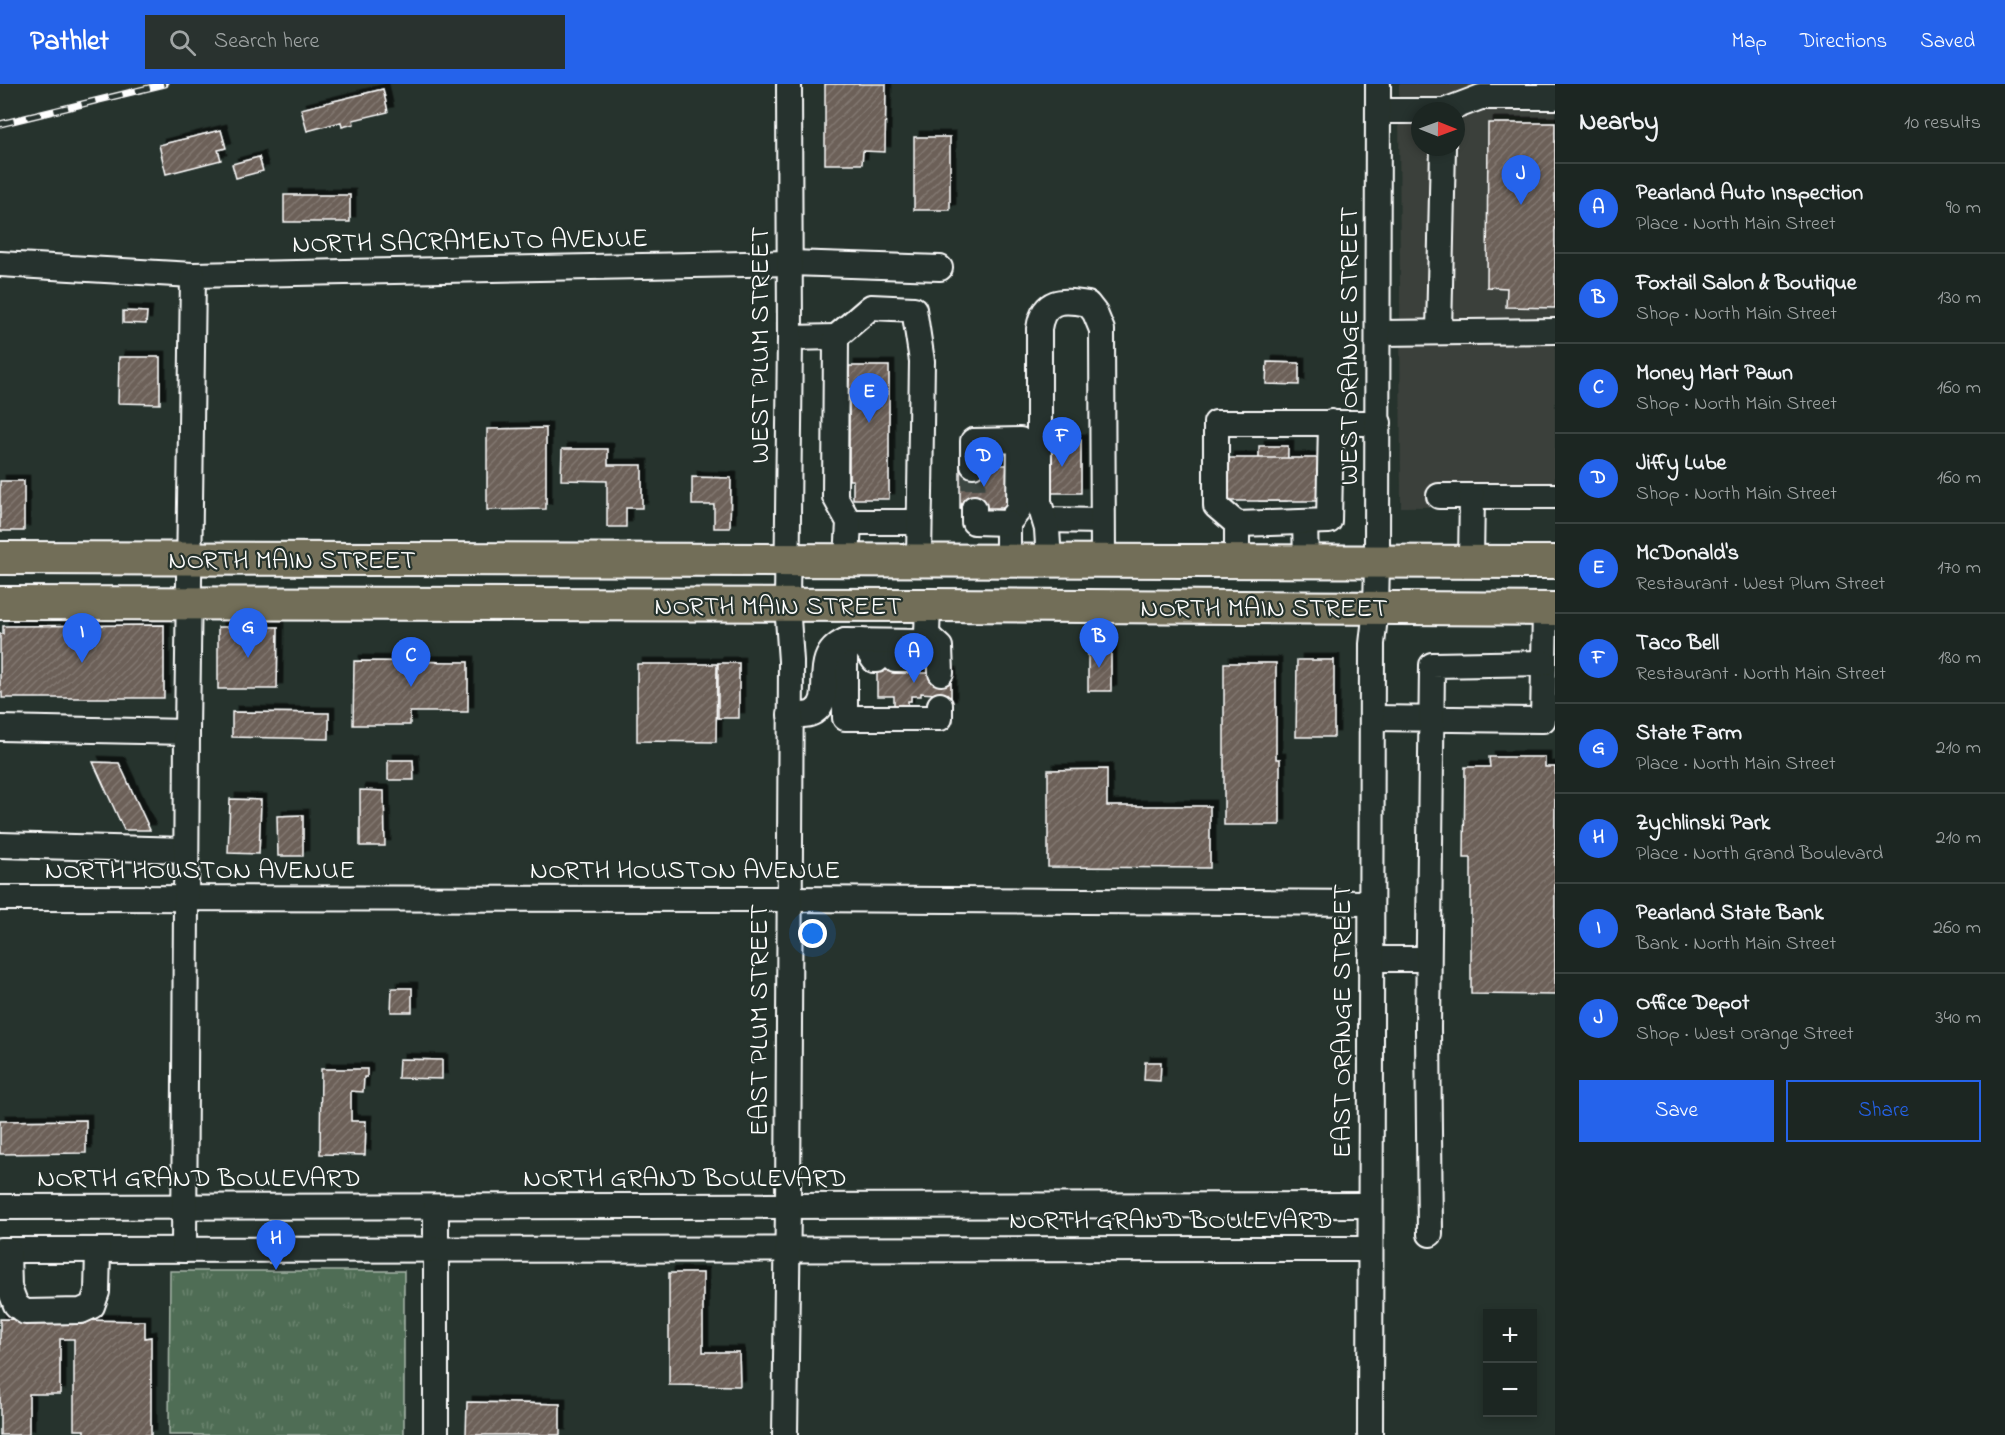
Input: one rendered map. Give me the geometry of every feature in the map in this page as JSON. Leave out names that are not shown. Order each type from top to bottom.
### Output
[{"type":"main road","name":"NORTH MAIN STREET","points":[[0,558],[1555,561]]},
{"type":"main road","name":"NORTH MAIN STREET","points":[[0,603],[872,605],[925,627],[1376,608],[1550,609]]},
{"type":"street","name":"WEST ORANGE STREET","points":[[1376,608],[1379,423],[1378,84]]},
{"type":"street","name":"WEST PLUM STREET","points":[[787,604],[791,263],[789,85]]},
{"type":"street","points":[[1465,103],[1481,97],[1555,97]]},
{"type":"street","points":[[1377,111],[1411,111]]},
{"type":"street","points":[[1439,332],[1443,156]]},
{"type":"street","name":"NORTH SACRAMENTO AVENUE","points":[[0,264],[193,275],[791,263],[940,268]]},
{"type":"street","points":[[184,1250],[193,275]]},
{"type":"street","points":[[1049,561],[1047,529],[1039,502],[1039,330],[1041,317],[1046,308],[1055,303],[1065,302],[1088,304],[1095,313],[1102,330],[1103,560]]},
{"type":"street","points":[[790,338],[836,337],[871,307],[914,309],[922,362],[918,560]]},
{"type":"street","points":[[1379,333],[1555,331]]},
{"type":"street","points":[[836,337],[835,497],[849,522],[847,560]]},
{"type":"street","points":[[1330,422],[1329,521],[1237,524],[1216,506],[1216,423],[1330,422],[1379,423]]},
{"type":"street","points":[[973,465],[973,441],[1020,440],[1019,504],[1018,511],[1008,523],[1008,560]]},
{"type":"street","points":[[1439,496],[1555,496]]},
{"type":"street","points":[[1471,561],[1472,496]]},
{"type":"street","points":[[974,508],[974,522],[1008,523]]},
{"type":"street","points":[[1045,520],[1102,521]]},
{"type":"street","points":[[849,522],[919,522]]},
{"type":"street","points":[[1305,522],[1306,561]]},
{"type":"street","points":[[1237,524],[1237,561]]},
{"type":"street","name":"EAST PLUM STREET","points":[[785,1435],[791,661],[787,604]]},
{"type":"street","points":[[872,605],[870,649],[844,718],[940,718],[940,705]]},
{"type":"street","name":"EAST ORANGE STREET","points":[[1370,1435],[1372,644],[1376,608]]},
{"type":"street","points":[[1372,718],[1543,720],[1544,663],[1550,609]]},
{"type":"street","points":[[790,715],[816,711],[821,704],[824,696],[825,662],[838,644],[870,649],[925,627],[940,647],[941,674]]},
{"type":"street","points":[[1430,1234],[1428,959],[1432,665],[1544,663]]},
{"type":"street","points":[[0,728],[187,732]]},
{"type":"street","points":[[0,845],[186,850]]},
{"type":"street","name":"NORTH HOUSTON AVENUE","points":[[0,898],[789,899],[1371,903]]},
{"type":"street","points":[[1371,959],[1428,959]]},
{"type":"street","name":"NORTH GRAND BOULEVARD","points":[[0,1208],[1370,1205]]},
{"type":"street","points":[[436,1207],[436,1435]]},
{"type":"street","name":"NORTH GRAND BOULEVARD","points":[[4,1250],[1370,1249]]},
{"type":"street","points":[[4,1250],[9,1287],[16,1305],[25,1312],[81,1311],[92,1306],[97,1292],[98,1250]]},
{"type":"shaded area","points":[[1399,84],[1555,84],[1555,506],[1401,507]]},
{"type":"green space","points":[[170,1271],[404,1271],[404,1435],[169,1435]]},
{"type":"building","points":[[825,84],[886,84],[885,152],[863,151],[862,164],[825,164]]},
{"type":"building","points":[[383,89],[388,112],[353,120],[354,124],[342,127],[341,122],[307,131],[301,109]]},
{"type":"building","points":[[1488,123],[1555,123],[1555,308],[1506,307],[1507,288],[1487,287]]},
{"type":"building","points":[[221,130],[226,148],[218,150],[221,160],[166,174],[159,145]]},
{"type":"building","points":[[914,137],[950,137],[950,210],[914,210]]},
{"type":"building","points":[[259,157],[263,171],[236,178],[232,164]]},
{"type":"building","points":[[284,195],[350,195],[350,222],[284,222]]},
{"type":"building","points":[[123,311],[147,312],[146,324],[123,323]]},
{"type":"building","points":[[119,357],[160,357],[160,404],[118,403]]},
{"type":"building","points":[[1267,362],[1299,363],[1299,385],[1266,384]]},
{"type":"building","points":[[849,366],[889,366],[889,499],[853,499],[853,480],[849,480]]},
{"type":"building","points":[[546,428],[546,509],[487,510],[487,429]]},
{"type":"building","points":[[1044,440],[1081,440],[1081,493],[1043,493]]},
{"type":"building","points":[[1259,446],[1288,446],[1287,501],[1259,501]]},
{"type":"building","points":[[562,449],[608,449],[608,465],[642,465],[642,508],[626,508],[626,527],[607,527],[607,481],[561,480]]},
{"type":"building","points":[[1228,458],[1319,458],[1319,501],[1228,501]]},
{"type":"building","points":[[960,465],[1009,465],[1009,508],[960,508]]},
{"type":"building","points":[[692,477],[731,478],[730,528],[714,528],[714,505],[692,505]]},
{"type":"building","points":[[0,481],[24,481],[24,531],[0,531]]},
{"type":"building","points":[[164,625],[164,698],[2,698],[2,692],[0,692],[0,634],[3,634],[3,626]]},
{"type":"building","points":[[218,627],[278,627],[277,689],[218,689]]},
{"type":"building","points":[[877,645],[896,668],[920,668],[920,673],[951,673],[951,706],[935,706],[935,694],[921,693],[921,696],[911,696],[908,707],[894,708],[894,696],[877,696]]},
{"type":"building","points":[[1088,645],[1111,646],[1111,691],[1088,691]]},
{"type":"building","points":[[1297,660],[1334,660],[1334,737],[1296,737]]},
{"type":"building","points":[[354,661],[468,662],[468,712],[410,712],[410,725],[353,725]]},
{"type":"building","points":[[718,663],[739,663],[739,718],[718,718]]},
{"type":"building","points":[[1224,663],[1276,663],[1276,759],[1280,759],[1280,825],[1224,825]]},
{"type":"building","points":[[637,664],[717,664],[716,742],[637,741]]},
{"type":"building","points":[[232,712],[329,713],[329,739],[232,737]]},
{"type":"building","points":[[1489,757],[1545,757],[1545,767],[1555,767],[1555,995],[1471,994],[1471,858],[1464,858],[1465,767],[1490,767]]},
{"type":"building","points":[[388,760],[413,760],[414,780],[388,780]]},
{"type":"building","points":[[93,762],[119,763],[150,830],[124,830]]},
{"type":"building","points":[[1107,769],[1107,806],[1210,806],[1210,868],[1048,867],[1048,770]]},
{"type":"building","points":[[360,790],[384,791],[385,846],[360,846]]},
{"type":"building","points":[[230,799],[261,800],[259,854],[228,853]]},
{"type":"building","points":[[303,815],[303,856],[278,856],[277,816]]},
{"type":"building","points":[[392,988],[412,988],[412,1012],[391,1012]]},
{"type":"building","points":[[399,1059],[442,1060],[442,1079],[398,1078]]},
{"type":"building","points":[[1145,1062],[1161,1062],[1160,1081],[1144,1080]]},
{"type":"building","points":[[321,1069],[367,1069],[363,1092],[351,1091],[351,1121],[366,1121],[365,1155],[320,1154]]},
{"type":"building","points":[[86,1120],[86,1153],[0,1154],[0,1121]]},
{"type":"building","points":[[669,1273],[703,1273],[703,1352],[739,1352],[740,1386],[669,1385]]},
{"type":"building","points":[[0,1319],[145,1321],[145,1338],[151,1337],[151,1435],[84,1435],[84,1430],[74,1430],[74,1339],[60,1339],[60,1394],[29,1394],[29,1435],[0,1435]]},
{"type":"building","points":[[467,1402],[560,1404],[560,1435],[466,1435]]},
{"type":"tunnel","points":[[973,465],[974,508]]},
{"type":"railway","points":[[0,124],[165,84]]},
{"type":"place","name":"Office Depot","points":[[1521,205]]},
{"type":"place","name":"McDonald's","points":[[869,423]]},
{"type":"place","name":"Taco Bell","points":[[1062,467]]},
{"type":"place","name":"Jiffy Lube","points":[[984,487]]},
{"type":"place","name":"State Farm","points":[[248,658]]},
{"type":"place","name":"Pearland State Bank","points":[[82,663]]},
{"type":"place","name":"Foxtail Salon & Boutique","points":[[1099,668]]},
{"type":"place","name":"Pearland Auto Inspection","points":[[914,683]]},
{"type":"place","name":"Money Mart Pawn","points":[[411,687]]},
{"type":"place","name":"Zychlinski Park","points":[[276,1270]]}]
